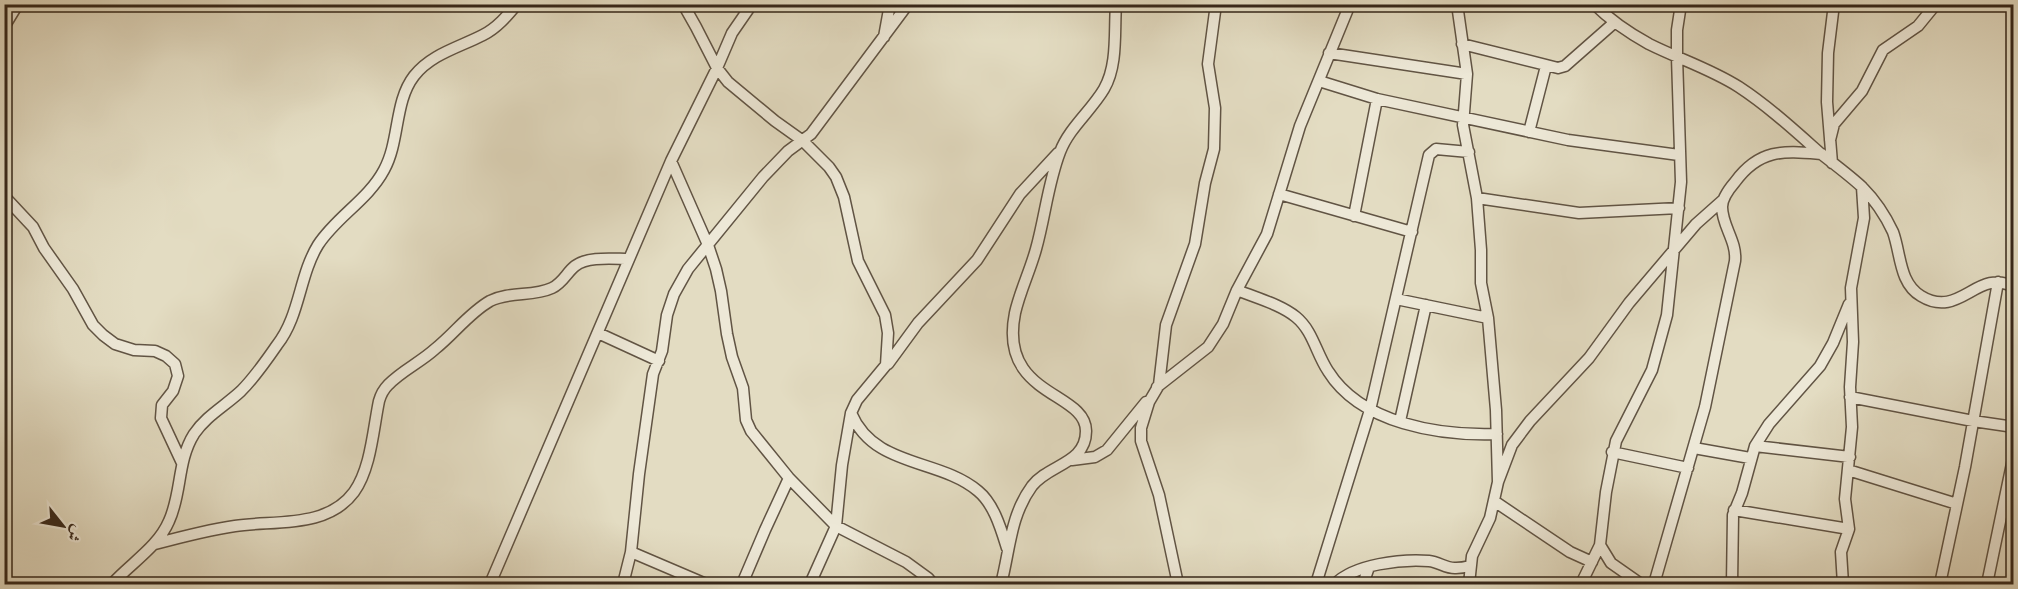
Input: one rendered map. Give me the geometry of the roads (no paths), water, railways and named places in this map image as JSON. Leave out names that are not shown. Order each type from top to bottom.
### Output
[{"type":"street","points":[[4,27],[18,4]]},
{"type":"street","points":[[112,585],[163,534],[176,501],[182,463],[194,435],[202,423],[243,389],[280,343],[293,315],[305,275],[318,245],[383,172],[395,143],[402,103],[415,75],[442,53],[486,34],[517,4]]},
{"type":"street","points":[[683,4],[717,68],[728,82],[803,141],[829,167],[841,186],[858,261],[885,315],[888,333],[886,365]]},
{"type":"street","points":[[490,585],[671,161],[732,33],[753,4]]},
{"type":"street","points":[[884,39],[890,4]]},
{"type":"street","points":[[623,585],[631,552],[653,374],[662,351],[667,315],[674,294],[688,269],[763,177],[788,151],[811,134],[908,4]]},
{"type":"street","points":[[810,585],[836,526],[842,465],[851,412],[857,400],[918,323],[977,260],[1020,194],[1060,150],[1103,90],[1113,67],[1116,4]]},
{"type":"street","points":[[1178,585],[1159,495],[1141,441],[1140,428],[1144,413],[1159,385],[1166,325],[1195,244],[1205,183],[1214,149],[1215,108],[1208,64],[1216,4]]},
{"type":"street","points":[[1001,585],[1007,548],[1017,513],[1033,485],[1051,469],[1072,460],[1095,457],[1107,450],[1159,385],[1208,346],[1216,336],[1267,234],[1300,126],[1350,4]]},
{"type":"street","points":[[1457,4],[1467,74],[1463,118],[1477,198],[1481,283],[1488,318],[1497,434],[1498,482]]},
{"type":"street","points":[[1594,4],[1615,22],[1648,43],[1709,70],[1738,87],[1773,111],[1862,187],[1893,233],[1907,283],[1912,291],[1924,298],[1943,304],[1982,285],[1998,282],[2013,287]]},
{"type":"street","points":[[1581,585],[1600,544],[1612,452],[1652,370],[1667,315],[1681,182],[1677,30],[1681,4]]},
{"type":"street","points":[[1832,163],[1827,102],[1828,53],[1834,4]]},
{"type":"street","points":[[1830,140],[1834,124],[1862,91],[1883,50],[1918,26],[1936,4]]},
{"type":"street","points":[[1462,44],[1558,68],[1565,66],[1615,22]]},
{"type":"street","points":[[1329,52],[1467,74]]},
{"type":"street","points":[[1529,132],[1546,66]]},
{"type":"street","points":[[1319,81],[1377,99],[1568,140],[1679,154]]},
{"type":"street","points":[[1354,216],[1377,99]]},
{"type":"street","points":[[1316,585],[1370,410],[1428,155],[1436,149],[1469,152]]},
{"type":"street","points":[[1060,150],[1037,248],[1015,313],[1013,338],[1015,350],[1026,373],[1035,383],[1082,416],[1086,430],[1084,446],[1072,460]]},
{"type":"street","points":[[1469,585],[1474,550],[1490,518],[1498,482],[1509,452],[1530,421],[1589,358],[1629,303],[1704,215],[1723,200],[1740,174],[1755,161],[1769,154],[1778,152],[1822,154]]},
{"type":"street","points":[[671,161],[708,245],[721,291],[732,357],[743,388],[746,420],[755,437],[836,526],[906,562],[928,578],[933,585]]},
{"type":"street","points":[[1844,585],[1841,552],[1849,529],[1845,499],[1852,427],[1851,280],[1864,218],[1862,187]]},
{"type":"street","points":[[1279,194],[1412,232]]},
{"type":"street","points":[[4,196],[33,227],[93,325],[103,335],[115,344],[134,350],[155,351],[166,356],[175,364],[178,376],[173,391],[162,405],[161,418],[182,463]]},
{"type":"street","points":[[1477,198],[1579,213],[1679,208]]},
{"type":"street","points":[[1657,584],[1705,407],[1735,261],[1734,243],[1724,216],[1723,200]]},
{"type":"street","points":[[155,544],[208,530],[300,521],[336,510],[353,494],[362,479],[379,401],[382,392],[393,381],[436,349],[490,301],[506,295],[553,288],[574,266],[583,262],[608,258],[629,259]]},
{"type":"street","points":[[1940,585],[1998,282]]},
{"type":"street","points":[[1238,290],[1294,315],[1307,328],[1328,372],[1342,389],[1370,410],[1415,426],[1456,434],[1497,434]]},
{"type":"street","points":[[1732,585],[1732,521],[1750,458],[1769,424],[1820,366],[1833,343],[1851,298]]},
{"type":"street","points":[[1396,299],[1488,318]]},
{"type":"street","points":[[1400,421],[1426,305]]},
{"type":"street","points":[[598,333],[659,361]]},
{"type":"street","points":[[1850,397],[2013,427]]},
{"type":"street","points":[[851,412],[857,426],[879,447],[956,478],[978,490],[992,510],[1007,548]]},
{"type":"street","points":[[1755,446],[1850,458]]},
{"type":"street","points":[[1694,448],[1750,458]]},
{"type":"street","points":[[1612,452],[1688,468]]},
{"type":"street","points":[[1987,585],[2013,454]]},
{"type":"street","points":[[1848,470],[1957,504]]},
{"type":"street","points":[[742,585],[789,477]]},
{"type":"street","points":[[1494,501],[1569,552],[1592,562]]},
{"type":"street","points":[[1734,510],[1849,529]]},
{"type":"street","points":[[1600,544],[1611,563],[1641,585]]},
{"type":"street","points":[[631,552],[706,585]]},
{"type":"street","points":[[1335,585],[1349,574],[1369,567],[1429,561],[1456,568],[1470,566]]},
{"type":"street","points":[[1363,585],[1369,567]]}]
